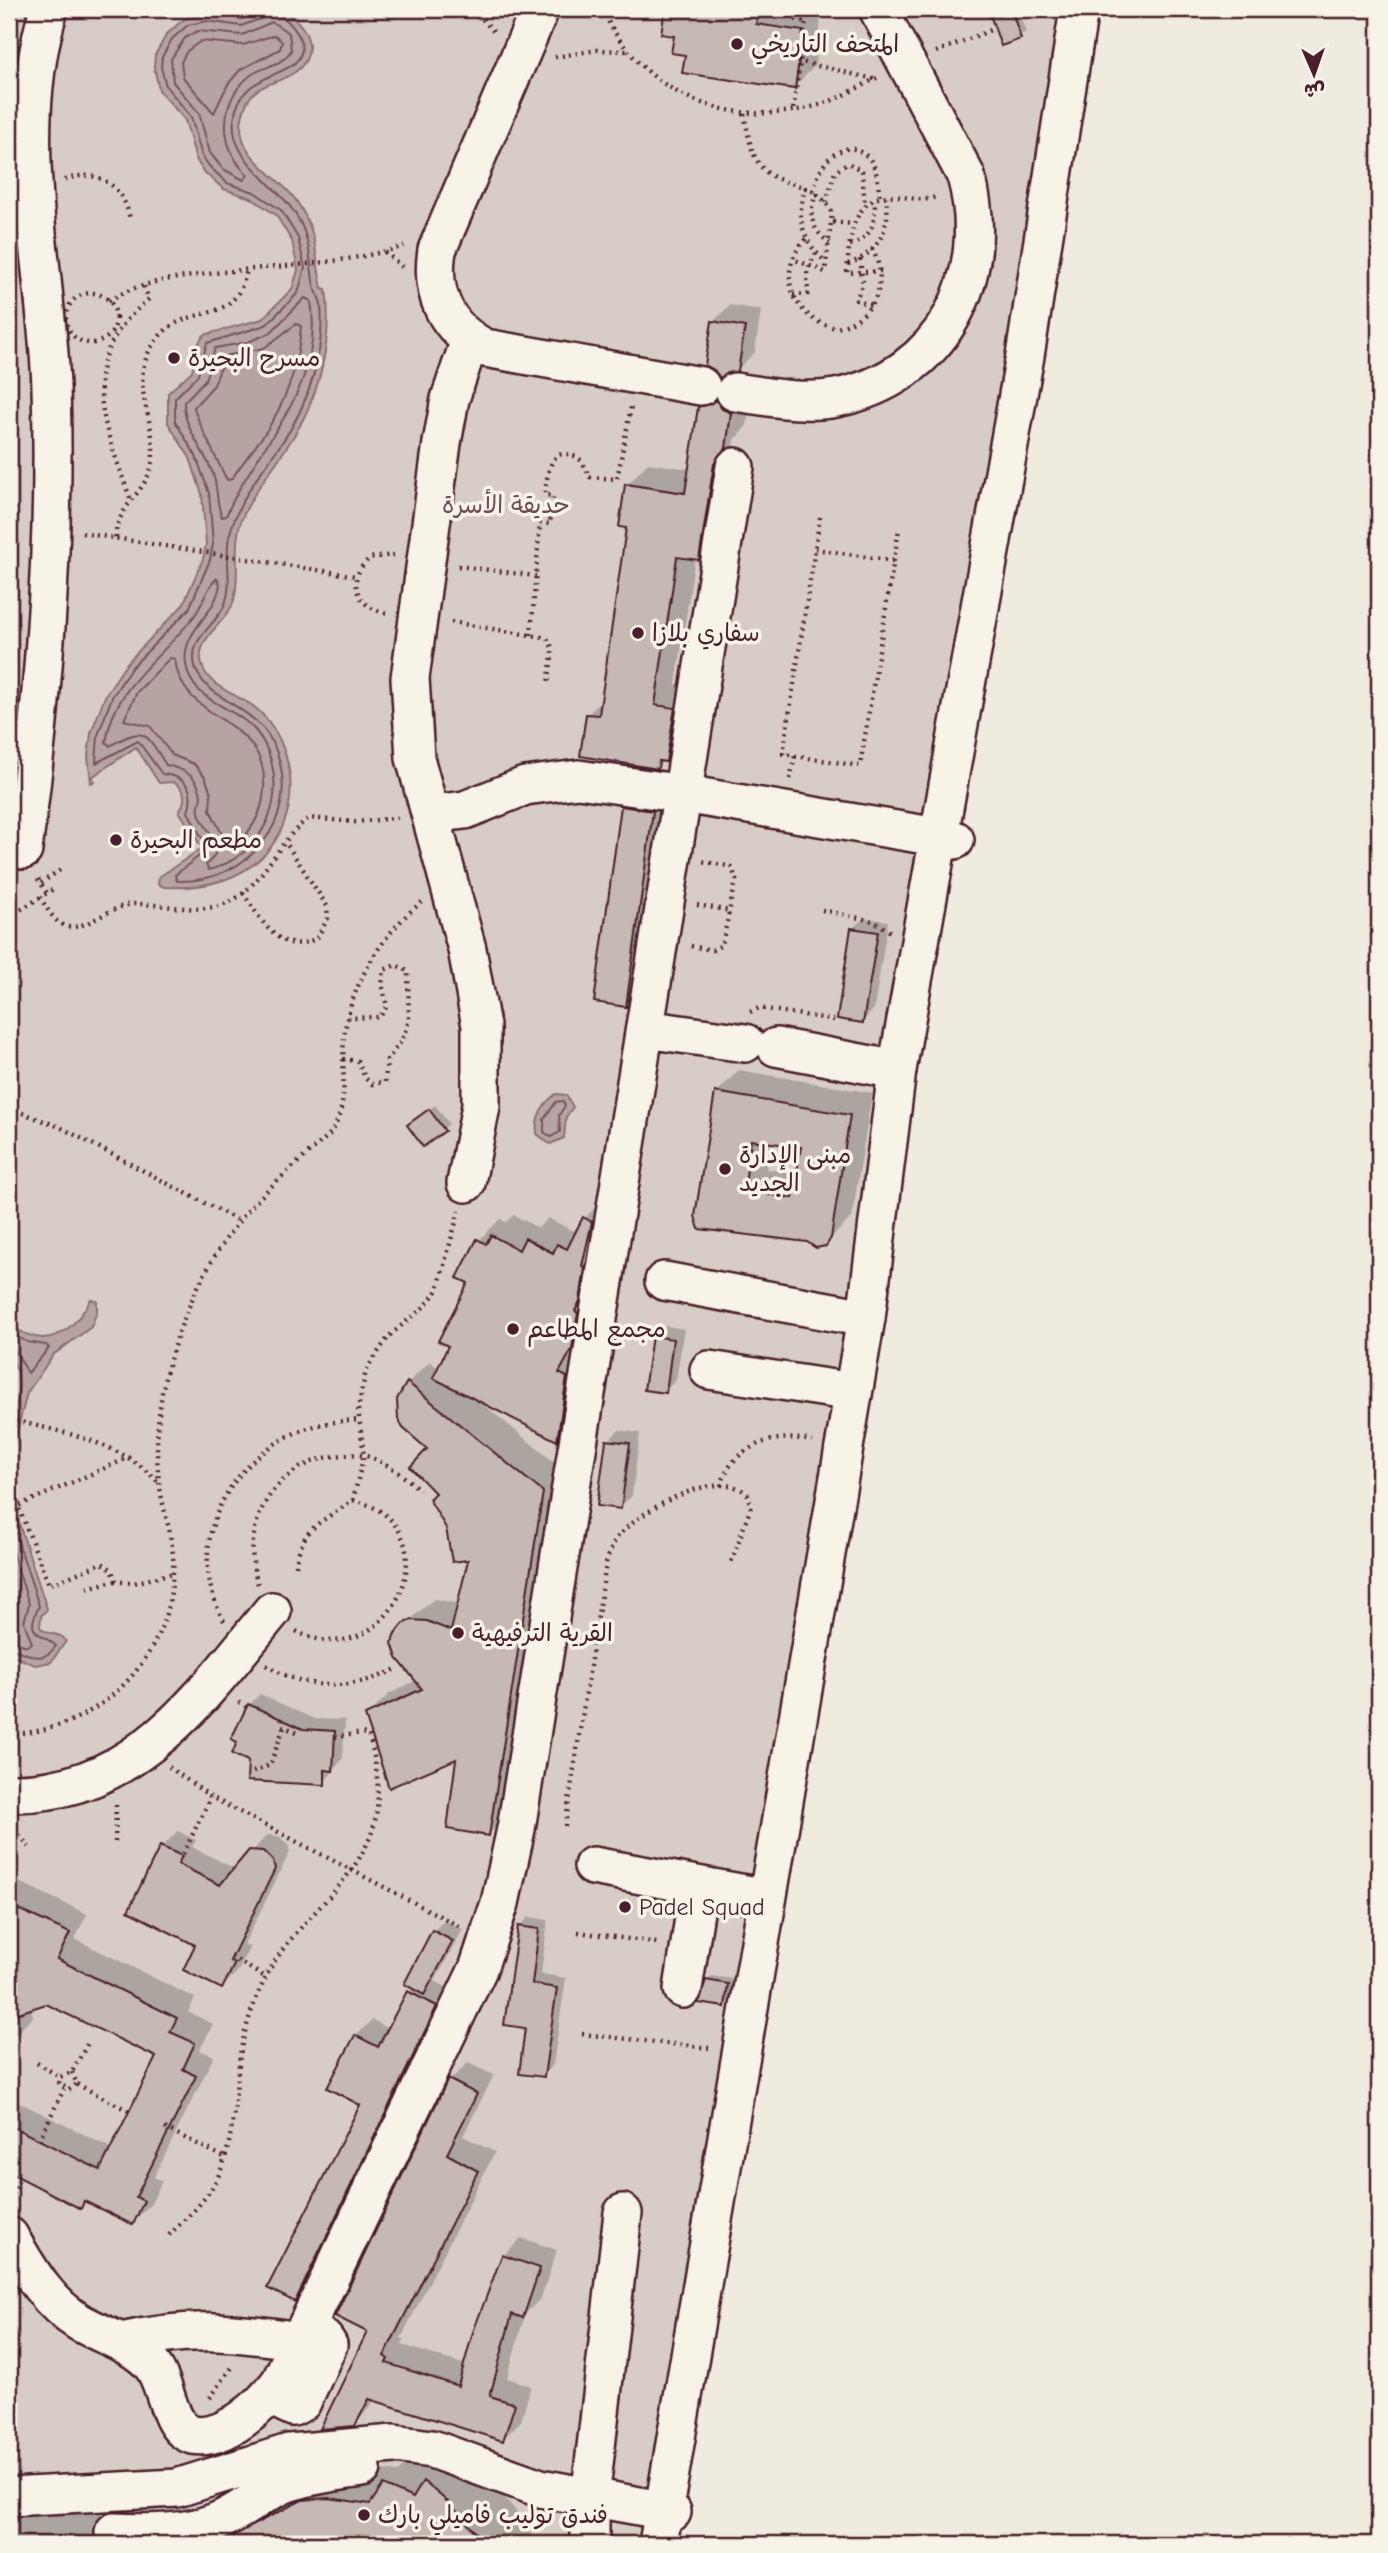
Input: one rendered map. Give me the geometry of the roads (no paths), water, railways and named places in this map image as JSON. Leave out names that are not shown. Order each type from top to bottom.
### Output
[{"type":"street","points":[[29,861],[53,529],[47,317],[29,126],[34,65],[49,9]]},
{"type":"street","points":[[540,9],[437,250],[435,284],[447,316],[470,340],[502,352],[786,399],[835,398],[881,383],[921,355],[951,317],[970,272],[975,224],[966,176],[891,71],[878,9]]},
{"type":"street","points":[[9,2497],[158,2491],[196,2484],[266,2458],[289,2453],[415,2445],[509,2479],[590,2499],[664,2523],[841,1454],[866,1318],[897,1070],[919,939],[945,838],[1079,9]]},
{"type":"street","points":[[466,1184],[481,1106],[481,1026],[476,987],[415,758],[412,732],[412,651],[448,409],[470,340]]},
{"type":"street","points":[[9,2236],[46,2295],[78,2321],[121,2342],[150,2364],[161,2379],[175,2423],[182,2430],[199,2435],[244,2419],[270,2396],[303,2335],[465,1998],[488,1940],[516,1829],[735,467]]},
{"type":"street","points":[[432,814],[465,810],[525,786],[562,779],[684,794],[945,838]]},
{"type":"street","points":[[645,1029],[761,1045],[897,1070]]},
{"type":"street","points":[[664,1281],[866,1318]]},
{"type":"street","points":[[709,1370],[853,1392]]},
{"type":"street","points":[[9,1793],[39,1791],[92,1779],[116,1769],[177,1722],[272,1611]]},
{"type":"street","points":[[593,1866],[767,1898]]},
{"type":"street","points":[[683,1989],[699,1886]]},
{"type":"street","points":[[590,2544],[590,2499],[623,2213]]},
{"type":"street","points":[[121,2342],[186,2330],[303,2335]]},
{"type":"street","points":[[114,2532],[145,2533],[196,2528],[216,2522],[252,2499],[288,2483],[394,2462],[415,2445]]},
{"type":"water","points":[[275,9],[294,18],[301,26],[309,44],[308,54],[304,64],[295,72],[262,87],[250,97],[245,106],[241,131],[250,153],[295,199],[308,222],[322,288],[326,289],[328,309],[325,350],[308,409],[241,521],[237,541],[234,600],[227,614],[207,639],[201,653],[202,664],[211,680],[253,706],[264,716],[281,742],[289,772],[289,802],[278,836],[254,864],[221,881],[164,887],[158,884],[159,877],[202,848],[179,811],[184,799],[183,791],[173,782],[159,783],[136,747],[92,777],[95,781],[91,783],[88,756],[91,733],[106,694],[127,663],[183,605],[203,559],[206,544],[202,494],[190,458],[168,423],[168,393],[192,371],[198,344],[204,335],[262,319],[292,289],[298,270],[292,241],[276,215],[251,198],[224,189],[203,171],[196,159],[185,120],[159,90],[154,67],[155,55],[167,34],[184,19],[207,14],[241,19]]},
{"type":"water","points":[[556,1094],[566,1095],[573,1107],[566,1117],[564,1138],[550,1144],[537,1134],[537,1122],[543,1107]]},
{"type":"water","points":[[91,1299],[97,1301],[97,1311],[91,1327],[53,1355],[27,1393],[12,1451],[19,1487],[13,1505],[47,1609],[41,1616],[40,1627],[66,1641],[51,1662],[35,1665],[9,1654],[9,1430],[19,1385],[18,1372],[9,1355],[9,1323],[34,1337],[56,1335],[75,1322]]},
{"type":"place","name":"المتحف التاريخي","points":[[737,44]]},
{"type":"place","name":"مسرح البحيرة","points":[[174,358]]},
{"type":"place","name":"سفاري بلازا","points":[[638,633]]},
{"type":"place","name":"مطعم البحيرة","points":[[116,840]]},
{"type":"place","name":"مبنى الإدارة الجديد","points":[[725,1169]]},
{"type":"place","name":"مجمع المطاعم","points":[[513,1329]]},
{"type":"place","name":"القرية الترفيهية","points":[[458,1633]]},
{"type":"place","name":"Padel Squad","points":[[625,1907]]},
{"type":"place","name":"فندق توليب فاميلي بارك","points":[[364,2515]]},
{"type":"park label","name":"حديقة الأسرة","points":[[506,505]]}]
